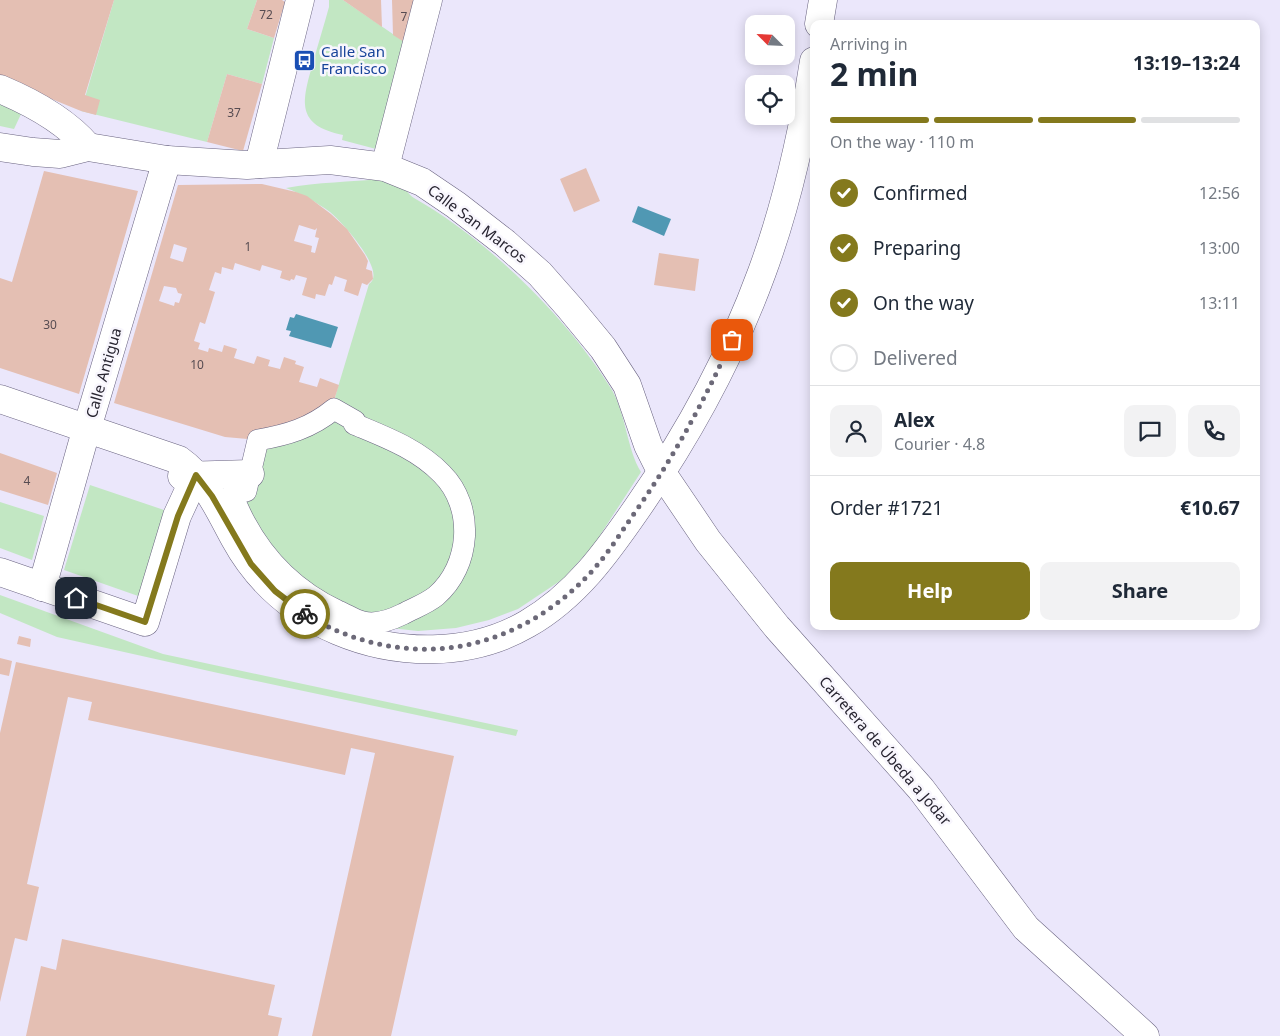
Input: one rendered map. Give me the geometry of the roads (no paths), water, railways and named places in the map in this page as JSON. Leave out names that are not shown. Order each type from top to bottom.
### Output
[{"type":"street","points":[[258,164],[300,0]]},
{"type":"street","points":[[385,167],[428,0]]},
{"type":"street","points":[[820,20],[823,0]]},
{"type":"street","points":[[0,417],[179,460],[190,468],[212,496],[251,564],[275,591],[302,612],[340,632],[372,642],[432,650],[473,644],[508,633],[527,624],[552,607],[574,590],[595,568],[662,473],[708,394],[762,273],[781,215],[810,86]]},
{"type":"street","points":[[0,89],[37,108],[75,132],[88,147]]},
{"type":"street","name":"Calle San Marcos","points":[[0,147],[60,154],[88,147],[167,160],[247,165],[330,160],[385,167],[422,182],[456,205],[505,243],[555,290],[616,366],[627,385],[648,445],[662,473]]},
{"type":"street","name":"Calle Antigua","points":[[42,587],[167,160]]},
{"type":"street","points":[[0,399],[85,437]]},
{"type":"street","points":[[334,409],[355,421],[354,424],[420,455],[448,480],[458,498],[465,525],[462,551],[456,570],[436,596],[394,619],[363,622],[339,611],[314,599],[298,587],[272,562],[256,541],[232,494],[246,491],[250,474],[258,440],[280,437],[302,430],[315,424],[334,409]]},
{"type":"street","name":"Carretera de Úbeda a Jódar","points":[[662,473],[708,541],[760,606],[922,789],[1026,928],[1145,1036]]},
{"type":"street","points":[[196,475],[250,474]]},
{"type":"street","points":[[0,572],[145,622],[178,516],[196,475]]},
{"type":"water","points":[[638,206],[671,219],[664,236],[632,222]]},
{"type":"water","points":[[296,314],[338,327],[331,348],[289,336],[291,331],[286,330],[290,317],[294,318]]},
{"type":"place","name":"Calle San Francisco","points":[[305,61]]}]
